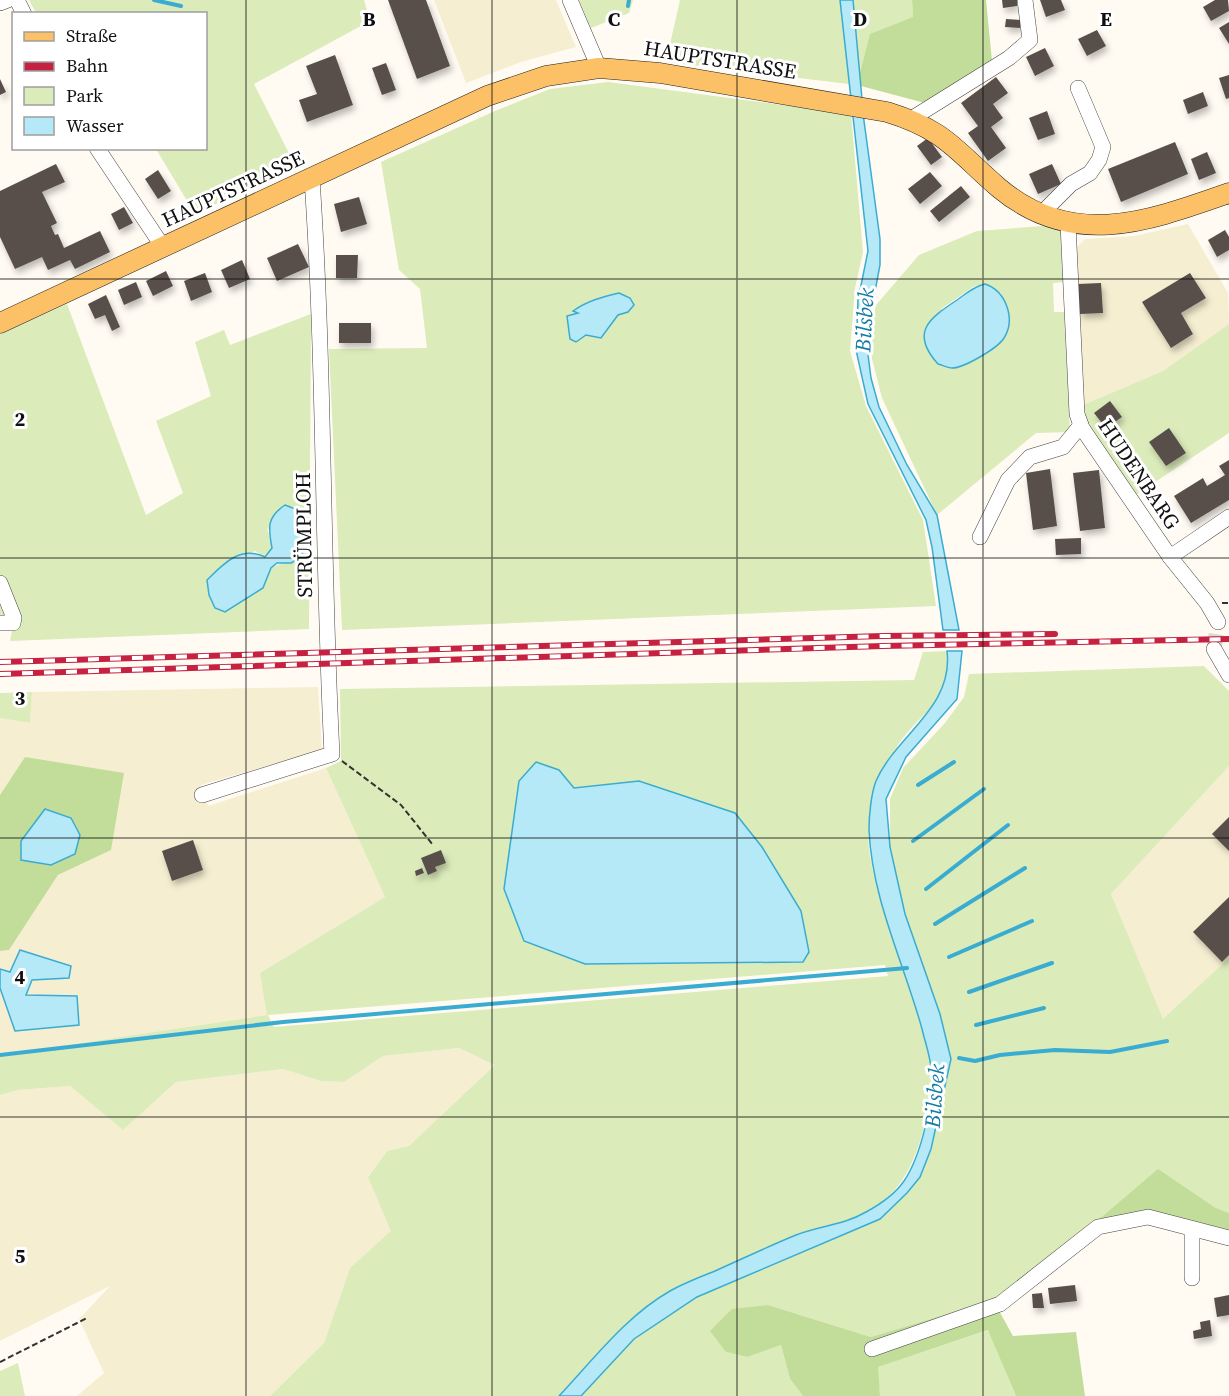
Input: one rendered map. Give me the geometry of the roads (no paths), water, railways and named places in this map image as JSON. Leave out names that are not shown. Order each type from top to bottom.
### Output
[{"type":"main road","name":"HAUPTSTRASSE","points":[[0,323],[487,96],[546,76],[599,68],[660,73],[887,112],[912,119],[934,130],[954,145],[999,188],[1040,215],[1068,224],[1098,226],[1123,224],[1154,218],[1229,193]]},
{"type":"street","points":[[0,3],[8,0]]},
{"type":"street","points":[[570,0],[599,68]]},
{"type":"street","points":[[912,119],[1009,58],[1030,40],[1025,0]]},
{"type":"street","points":[[1040,215],[1071,184],[1090,172],[1099,160],[1103,147],[1078,88]]},
{"type":"street","points":[[98,150],[163,247]]},
{"type":"street","name":"STRÜMPLOH","points":[[202,795],[333,754],[327,653],[319,279],[312,178]]},
{"type":"street","name":"HUDENBARG","points":[[1068,224],[1077,414],[1082,426],[1170,557],[1207,603],[1218,622]]},
{"type":"street","points":[[980,537],[1008,480],[1030,457],[1063,447],[1082,426]]},
{"type":"street","points":[[1170,557],[1229,517]]},
{"type":"street","points":[[0,583],[14,618],[14,623],[0,623]]},
{"type":"street","points":[[1214,649],[1229,675]]},
{"type":"street","points":[[872,1349],[1000,1304],[1098,1227],[1148,1217],[1229,1238]]},
{"type":"street","points":[[1192,1229],[1192,1278]]},
{"type":"water","name":"Bilsbek","points":[[840,0],[853,0],[864,121],[880,239],[880,265],[866,339],[871,378],[879,407],[907,465],[937,515],[959,630],[943,630],[932,547],[926,520],[868,404],[856,350],[858,300],[868,251]]},
{"type":"water","points":[[985,284],[999,293],[1007,306],[1009,323],[1004,338],[988,352],[964,365],[952,368],[938,364],[929,353],[925,343],[924,334],[931,320],[974,289]]},
{"type":"water","points":[[619,293],[630,298],[634,305],[628,312],[618,315],[601,338],[586,335],[576,342],[570,339],[567,316],[578,313],[573,311],[589,302]]},
{"type":"water","points":[[285,505],[298,510],[305,531],[302,557],[291,563],[277,563],[271,568],[263,588],[225,612],[215,608],[209,595],[207,580],[233,558],[248,553],[265,557],[272,548],[270,523],[279,509]]},
{"type":"water","name":"Bilsbek","points":[[947,651],[962,651],[957,699],[906,757],[886,799],[890,847],[905,914],[940,1014],[951,1059],[931,1149],[920,1177],[880,1219],[697,1297],[634,1339],[581,1396],[559,1396],[611,1339],[654,1301],[681,1285],[786,1239],[858,1216],[891,1195],[904,1181],[910,1170],[921,1142],[929,1110],[932,1080],[927,1048],[915,1004],[882,906],[871,856],[869,818],[874,786],[885,765],[922,720],[942,689],[947,671]]},
{"type":"water","points":[[536,762],[559,770],[574,788],[639,781],[735,813],[762,847],[801,911],[809,952],[803,962],[585,964],[524,941],[504,889],[519,781]]},
{"type":"water","points":[[45,809],[71,818],[80,835],[75,854],[51,865],[21,860],[21,841]]},
{"type":"water","points":[[20,950],[71,966],[69,978],[32,980],[26,995],[77,996],[79,1025],[15,1031],[0,988],[0,969],[10,972]]},
{"type":"waterway","points":[[154,0],[181,6]]},
{"type":"waterway","points":[[628,6],[629,0]]},
{"type":"waterway","points":[[918,785],[954,762]]},
{"type":"waterway","points":[[913,841],[984,789]]},
{"type":"waterway","points":[[926,889],[1008,825]]},
{"type":"waterway","points":[[935,924],[1025,868]]},
{"type":"waterway","points":[[949,957],[1032,921]]},
{"type":"waterway","points":[[969,992],[1052,963]]},
{"type":"waterway","points":[[0,1055],[283,1022],[907,968]]},
{"type":"waterway","points":[[976,1025],[1044,1008]]},
{"type":"waterway","points":[[959,1058],[975,1061],[1000,1055],[1055,1050],[1110,1052],[1167,1041]]},
{"type":"tunnel","points":[[1214,649],[1218,622]]},
{"type":"railway","points":[[0,662],[883,636],[1055,634]]},
{"type":"railway","points":[[0,674],[883,646],[1229,639]]}]
